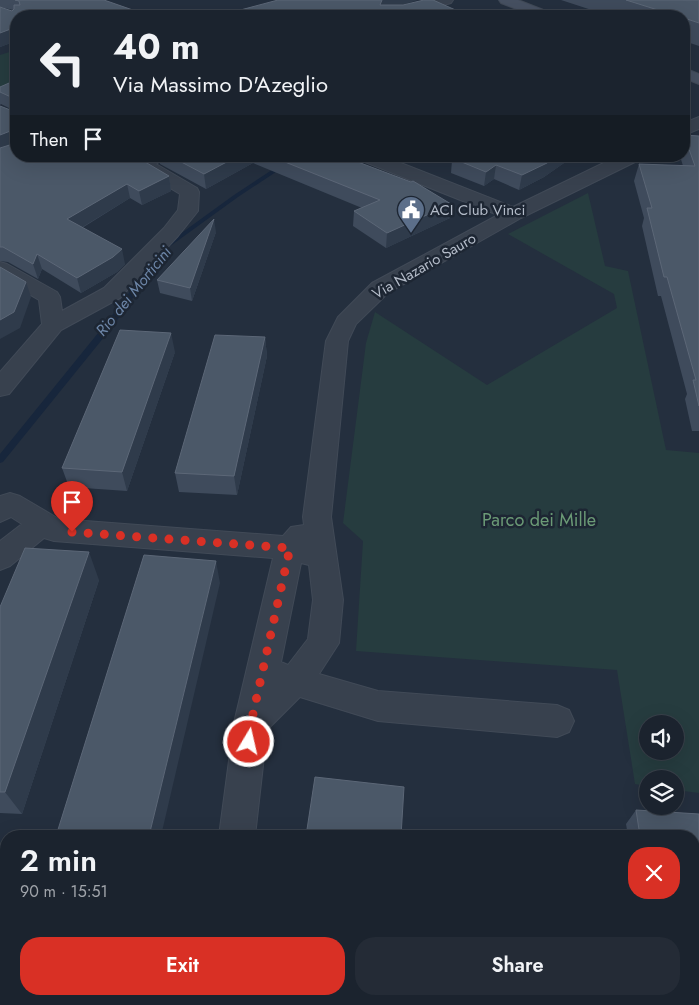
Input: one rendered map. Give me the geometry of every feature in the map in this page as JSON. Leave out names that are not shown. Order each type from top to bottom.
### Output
[{"type":"main road","points":[[506,0],[531,10]]},
{"type":"main road","points":[[491,3],[508,10]]},
{"type":"street","points":[[410,10],[446,0]]},
{"type":"street","points":[[0,388],[53,325],[112,293],[171,232],[188,211],[190,192],[143,164],[147,162]]},
{"type":"street","points":[[381,162],[514,214]]},
{"type":"street","name":"Via Nazario Sauro","points":[[251,723],[296,680],[323,643],[328,600],[317,517],[336,341],[346,322],[380,288],[514,214],[622,162]]},
{"type":"street","points":[[0,268],[49,297],[53,325]]},
{"type":"street","points":[[0,511],[10,503],[54,530],[290,548],[322,558]]},
{"type":"street","points":[[237,830],[251,723],[290,548],[317,517]]},
{"type":"street","points":[[0,558],[42,523]]},
{"type":"street","points":[[262,671],[378,706],[557,721]]},
{"type":"green space","points":[[10,52],[10,96],[0,100],[0,55]]},
{"type":"green space","name":"Parco dei Mille","points":[[588,193],[605,266],[628,271],[666,450],[699,453],[699,793],[684,791],[684,770],[639,770],[639,785],[635,784],[617,670],[356,651],[363,541],[343,523],[366,343],[375,312],[487,385],[617,308],[614,294],[508,234]]},
{"type":"building","points":[[15,0],[104,0],[133,10],[13,10],[14,5],[20,5],[19,1]]},
{"type":"building","points":[[278,0],[382,0],[380,5],[403,5],[433,0],[456,10],[240,10]]},
{"type":"building","points":[[626,0],[699,0],[699,23],[690,20],[690,10],[658,10]]},
{"type":"building","points":[[0,7],[10,10],[10,29],[0,33]]},
{"type":"building","points":[[10,83],[10,97],[0,92],[0,87]]},
{"type":"building","points":[[0,106],[10,110],[10,131],[0,135]]},
{"type":"building","points":[[690,135],[699,136],[699,406],[693,380],[696,380],[667,277],[664,277],[647,208],[652,208],[639,164],[695,166],[690,152]]},
{"type":"building","points":[[10,145],[10,162],[145,162],[169,176],[139,191],[127,184],[67,219],[122,249],[113,257],[77,278],[37,254],[33,264],[0,247],[0,148]]},
{"type":"building","points":[[181,162],[227,162],[204,174]]},
{"type":"building","points":[[285,162],[358,162],[411,182],[413,181],[451,204],[387,233],[354,211],[380,200]]},
{"type":"building","points":[[462,162],[548,162],[522,175],[496,165],[486,172]]},
{"type":"building","points":[[214,219],[190,288],[157,280]]},
{"type":"building","points":[[0,267],[26,282],[14,312],[0,320]]},
{"type":"building","points":[[120,330],[171,333],[122,472],[62,468]]},
{"type":"building","points":[[215,335],[265,337],[234,476],[175,473]]},
{"type":"building","points":[[25,548],[89,552],[5,792],[0,792],[0,607]]},
{"type":"building","points":[[144,555],[216,561],[150,830],[58,830]]},
{"type":"building","points":[[315,777],[404,787],[401,830],[307,830]]},
{"type":"building","points":[[636,810],[639,810],[639,815],[699,814],[699,830],[639,830]]},
{"type":"waterway","name":"Rio dei Morticini","points":[[0,460],[110,324],[167,246],[236,196],[288,162]]},
{"type":"place","name":"ACI Club Vinci","points":[[411,234]]},
{"type":"route","points":[[72,532],[290,548],[251,723],[249,742]]}]
